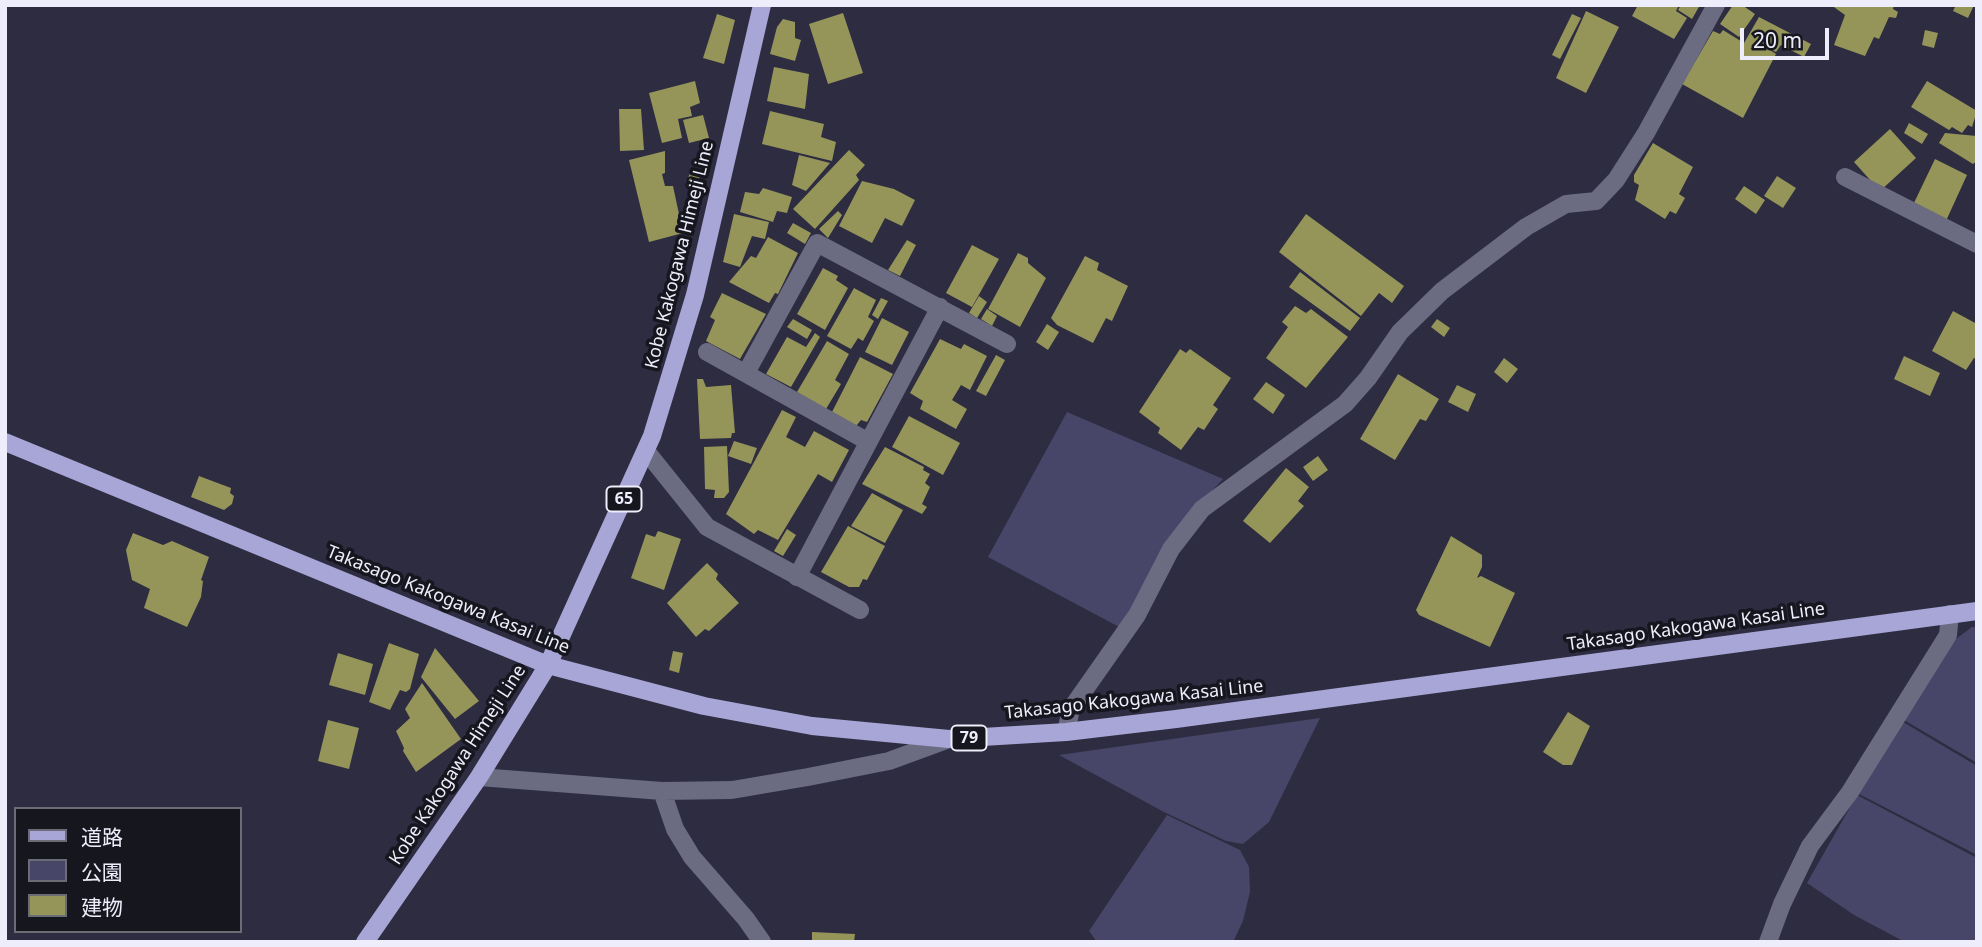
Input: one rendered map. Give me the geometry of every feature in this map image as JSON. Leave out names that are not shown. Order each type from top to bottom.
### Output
[{"type":"main road","name":"Kobe Kakogawa Himeji Line","points":[[365,942],[479,777],[548,665],[646,451],[695,295],[762,5]]},
{"type":"main road","name":"Takasago Kakogawa Kasai Line","points":[[5,442],[548,665],[731,711],[812,726],[949,739],[1066,732],[1977,611]]},
{"type":"street","points":[[1066,732],[1071,709],[1137,615],[1171,549],[1202,509],[1345,404],[1400,332],[1442,291],[1525,228],[1566,204],[1596,201],[1616,180],[1646,133],[1716,5]]},
{"type":"street","points":[[1845,177],[1977,244]]},
{"type":"street","points":[[746,373],[817,243],[1007,344]]},
{"type":"street","points":[[797,577],[940,307]]},
{"type":"street","points":[[707,352],[867,441]]},
{"type":"street","points":[[646,451],[707,527],[860,610]]},
{"type":"street","points":[[1768,942],[1782,904],[1810,846],[1850,792],[1948,635],[1950,614]]},
{"type":"street","points":[[479,777],[662,791],[732,790],[889,761],[949,739]]},
{"type":"street","points":[[662,791],[675,829],[692,857],[746,919],[762,942]]},
{"type":"green space","points":[[1067,412],[1223,479],[1188,516],[1121,628],[988,557]]},
{"type":"green space","points":[[1972,627],[1977,627],[1977,763],[1904,720],[1952,642]]},
{"type":"green space","points":[[1320,718],[1269,822],[1243,844],[1226,841],[1164,812],[1059,755]]},
{"type":"green space","points":[[1903,722],[1977,766],[1977,855],[1859,794]]},
{"type":"green space","points":[[1857,795],[1977,858],[1977,942],[1905,942],[1854,915],[1807,883]]},
{"type":"green space","points":[[1167,815],[1240,850],[1249,867],[1250,892],[1243,921],[1233,942],[1097,942],[1089,931]]},
{"type":"building","points":[[1638,5],[1679,5],[1676,11],[1687,18],[1674,39],[1632,16]]},
{"type":"building","points":[[1681,5],[1700,5],[1692,19],[1678,10]]},
{"type":"building","points":[[1733,5],[1742,5],[1755,14],[1739,37],[1720,24]]},
{"type":"building","points":[[1831,5],[1894,5],[1893,9],[1898,12],[1896,18],[1889,17],[1879,39],[1874,37],[1865,56],[1834,45],[1845,15]]},
{"type":"building","points":[[1956,5],[1974,5],[1968,18],[1953,11]]},
{"type":"building","points":[[1586,11],[1619,27],[1586,93],[1556,78]]},
{"type":"building","points":[[843,13],[863,73],[828,84],[809,24]]},
{"type":"building","points":[[717,14],[735,20],[724,64],[703,58]]},
{"type":"building","points":[[1572,14],[1581,18],[1560,59],[1552,55]]},
{"type":"building","points":[[1759,17],[1811,44],[1804,57],[1781,45],[1776,52],[1764,46],[1776,54],[1743,118],[1682,84],[1713,31],[1720,34],[1723,30],[1744,43]]},
{"type":"building","points":[[783,19],[795,22],[795,38],[801,40],[795,61],[770,54],[777,27]]},
{"type":"building","points":[[1925,30],[1938,33],[1934,48],[1922,45]]},
{"type":"building","points":[[774,67],[809,74],[805,109],[767,101]]},
{"type":"building","points":[[695,81],[700,103],[690,107],[692,116],[678,119],[682,138],[662,143],[649,93]]},
{"type":"building","points":[[1927,81],[1977,111],[1972,127],[1968,125],[1962,133],[1952,127],[1949,130],[1911,107]]},
{"type":"building","points":[[619,109],[641,109],[644,150],[620,151]]},
{"type":"building","points":[[770,111],[824,124],[821,137],[836,142],[832,161],[762,144]]},
{"type":"building","points":[[703,115],[709,138],[689,143],[683,120]]},
{"type":"building","points":[[1909,123],[1928,134],[1922,144],[1904,133]]},
{"type":"building","points":[[1890,129],[1916,158],[1880,191],[1854,162]]},
{"type":"building","points":[[1945,133],[1977,136],[1977,161],[1973,164],[1939,143]]},
{"type":"building","points":[[1653,143],[1693,167],[1679,194],[1685,198],[1676,214],[1670,211],[1665,219],[1635,200],[1639,185],[1634,182],[1634,175]]},
{"type":"building","points":[[849,150],[865,165],[856,175],[859,180],[815,229],[793,209]]},
{"type":"building","points":[[665,151],[665,173],[662,174],[665,186],[673,186],[683,233],[649,242],[629,160]]},
{"type":"building","points":[[799,155],[830,163],[806,191],[792,185]]},
{"type":"building","points":[[1935,159],[1967,175],[1945,223],[1912,207]]},
{"type":"building","points":[[691,169],[701,173],[697,186],[687,182]]},
{"type":"building","points":[[1777,176],[1796,188],[1783,208],[1764,196]]},
{"type":"building","points":[[862,181],[894,189],[915,200],[902,226],[885,218],[872,243],[839,226]]},
{"type":"building","points":[[1744,186],[1765,200],[1756,214],[1735,199]]},
{"type":"building","points":[[763,188],[792,197],[787,213],[777,211],[773,222],[740,212],[745,192],[759,194]]},
{"type":"building","points":[[838,211],[842,215],[828,238],[819,229]]},
{"type":"building","points":[[734,214],[769,222],[765,239],[752,236],[740,267],[723,262]]},
{"type":"building","points":[[1306,214],[1404,286],[1392,303],[1379,293],[1361,316],[1279,252]]},
{"type":"building","points":[[793,223],[811,233],[805,244],[787,233]]},
{"type":"building","points":[[768,237],[798,253],[778,294],[775,293],[769,303],[729,282],[751,256],[756,258]]},
{"type":"building","points":[[907,240],[916,245],[900,276],[888,270]]},
{"type":"building","points":[[972,245],[999,259],[972,307],[946,293]]},
{"type":"building","points":[[1018,253],[1028,258],[1028,263],[1046,278],[1020,327],[988,309]]},
{"type":"building","points":[[1085,256],[1099,263],[1097,270],[1128,286],[1112,321],[1106,318],[1093,343],[1057,325],[1051,318]]},
{"type":"building","points":[[823,268],[838,276],[836,280],[848,288],[825,330],[797,314]]},
{"type":"building","points":[[1300,272],[1360,318],[1350,331],[1289,287]]},
{"type":"building","points":[[854,288],[876,300],[868,317],[874,321],[863,341],[858,338],[851,349],[827,336]]},
{"type":"building","points":[[722,293],[766,314],[740,359],[706,341],[715,320],[710,317]]},
{"type":"building","points":[[979,296],[987,302],[977,318],[969,313]]},
{"type":"building","points":[[881,298],[888,301],[878,319],[872,315]]},
{"type":"building","points":[[1295,306],[1306,313],[1311,309],[1348,337],[1306,388],[1266,358],[1288,327],[1282,322]]},
{"type":"building","points":[[987,309],[997,316],[992,326],[981,319]]},
{"type":"building","points":[[1953,311],[1977,324],[1977,359],[1974,358],[1966,370],[1932,351]]},
{"type":"building","points":[[882,318],[909,332],[892,365],[865,352]]},
{"type":"building","points":[[793,319],[812,330],[807,339],[787,327]]},
{"type":"building","points":[[1437,319],[1450,328],[1444,337],[1431,327]]},
{"type":"building","points":[[1047,324],[1059,332],[1048,350],[1036,342]]},
{"type":"building","points":[[815,333],[820,337],[791,387],[766,374],[787,337],[806,347]]},
{"type":"building","points":[[940,339],[961,349],[964,344],[987,356],[970,390],[961,385],[952,400],[967,409],[956,429],[920,409],[923,401],[910,393]]},
{"type":"building","points":[[827,341],[849,354],[835,380],[841,384],[826,409],[797,392]]},
{"type":"building","points":[[1180,349],[1186,353],[1190,349],[1231,378],[1213,405],[1218,409],[1204,430],[1198,427],[1181,450],[1158,433],[1160,428],[1139,412]]},
{"type":"building","points":[[996,355],[1005,360],[986,396],[976,391]]},
{"type":"building","points":[[1904,356],[1940,373],[1930,396],[1894,379]]},
{"type":"building","points":[[860,357],[893,374],[867,422],[861,420],[856,426],[832,412]]},
{"type":"building","points":[[1504,358],[1518,369],[1507,383],[1494,372]]},
{"type":"building","points":[[1398,374],[1439,399],[1426,421],[1420,419],[1395,460],[1360,439]]},
{"type":"building","points":[[697,379],[703,379],[706,387],[731,385],[735,433],[732,433],[731,438],[700,439]]},
{"type":"building","points":[[1266,382],[1285,395],[1273,414],[1253,399]]},
{"type":"building","points":[[1457,385],[1476,394],[1468,412],[1448,402]]},
{"type":"building","points":[[782,410],[796,417],[786,437],[805,447],[814,431],[849,450],[832,482],[818,474],[778,540],[758,530],[754,534],[726,514]]},
{"type":"building","points":[[909,416],[960,443],[943,475],[892,447]]},
{"type":"building","points":[[734,441],[757,448],[751,464],[728,456]]},
{"type":"building","points":[[727,446],[729,492],[724,498],[714,498],[715,490],[705,489],[704,447]]},
{"type":"building","points":[[885,447],[924,467],[923,470],[930,474],[925,483],[930,487],[922,504],[927,507],[922,514],[862,484]]},
{"type":"building","points":[[1318,456],[1328,470],[1313,481],[1303,467]]},
{"type":"building","points":[[1286,468],[1309,487],[1298,501],[1304,506],[1270,543],[1243,521]]},
{"type":"building","points":[[199,476],[231,488],[230,493],[234,496],[232,504],[224,510],[191,497]]},
{"type":"building","points":[[872,493],[903,510],[885,543],[851,526]]},
{"type":"building","points":[[848,526],[885,546],[867,580],[863,579],[859,587],[849,587],[821,572]]},
{"type":"building","points":[[787,529],[796,535],[783,556],[774,551]]},
{"type":"building","points":[[658,531],[681,539],[664,590],[631,578],[646,534],[655,537]]},
{"type":"building","points":[[133,533],[163,545],[172,541],[209,557],[201,580],[201,597],[187,627],[144,608],[150,589],[132,580],[126,550]]},
{"type":"building","points":[[1451,536],[1482,555],[1482,567],[1477,578],[1481,576],[1515,593],[1490,647],[1419,615],[1416,610]]},
{"type":"building","points":[[707,563],[718,574],[716,579],[739,603],[709,631],[705,629],[696,637],[667,603]]},
{"type":"building","points":[[389,643],[419,654],[410,689],[406,692],[400,690],[390,710],[369,702]]},
{"type":"building","points":[[435,648],[479,701],[455,719],[421,677]]},
{"type":"building","points":[[673,651],[683,653],[679,673],[669,670]]},
{"type":"building","points":[[338,653],[373,664],[365,695],[329,685]]},
{"type":"building","points":[[422,683],[461,739],[416,772],[403,751],[396,731],[410,718],[405,709]]},
{"type":"building","points":[[1568,712],[1590,726],[1572,765],[1563,765],[1543,752]]},
{"type":"building","points":[[328,720],[359,728],[349,769],[318,761]]},
{"type":"building","points":[[812,932],[855,934],[854,942],[812,942]]}]
